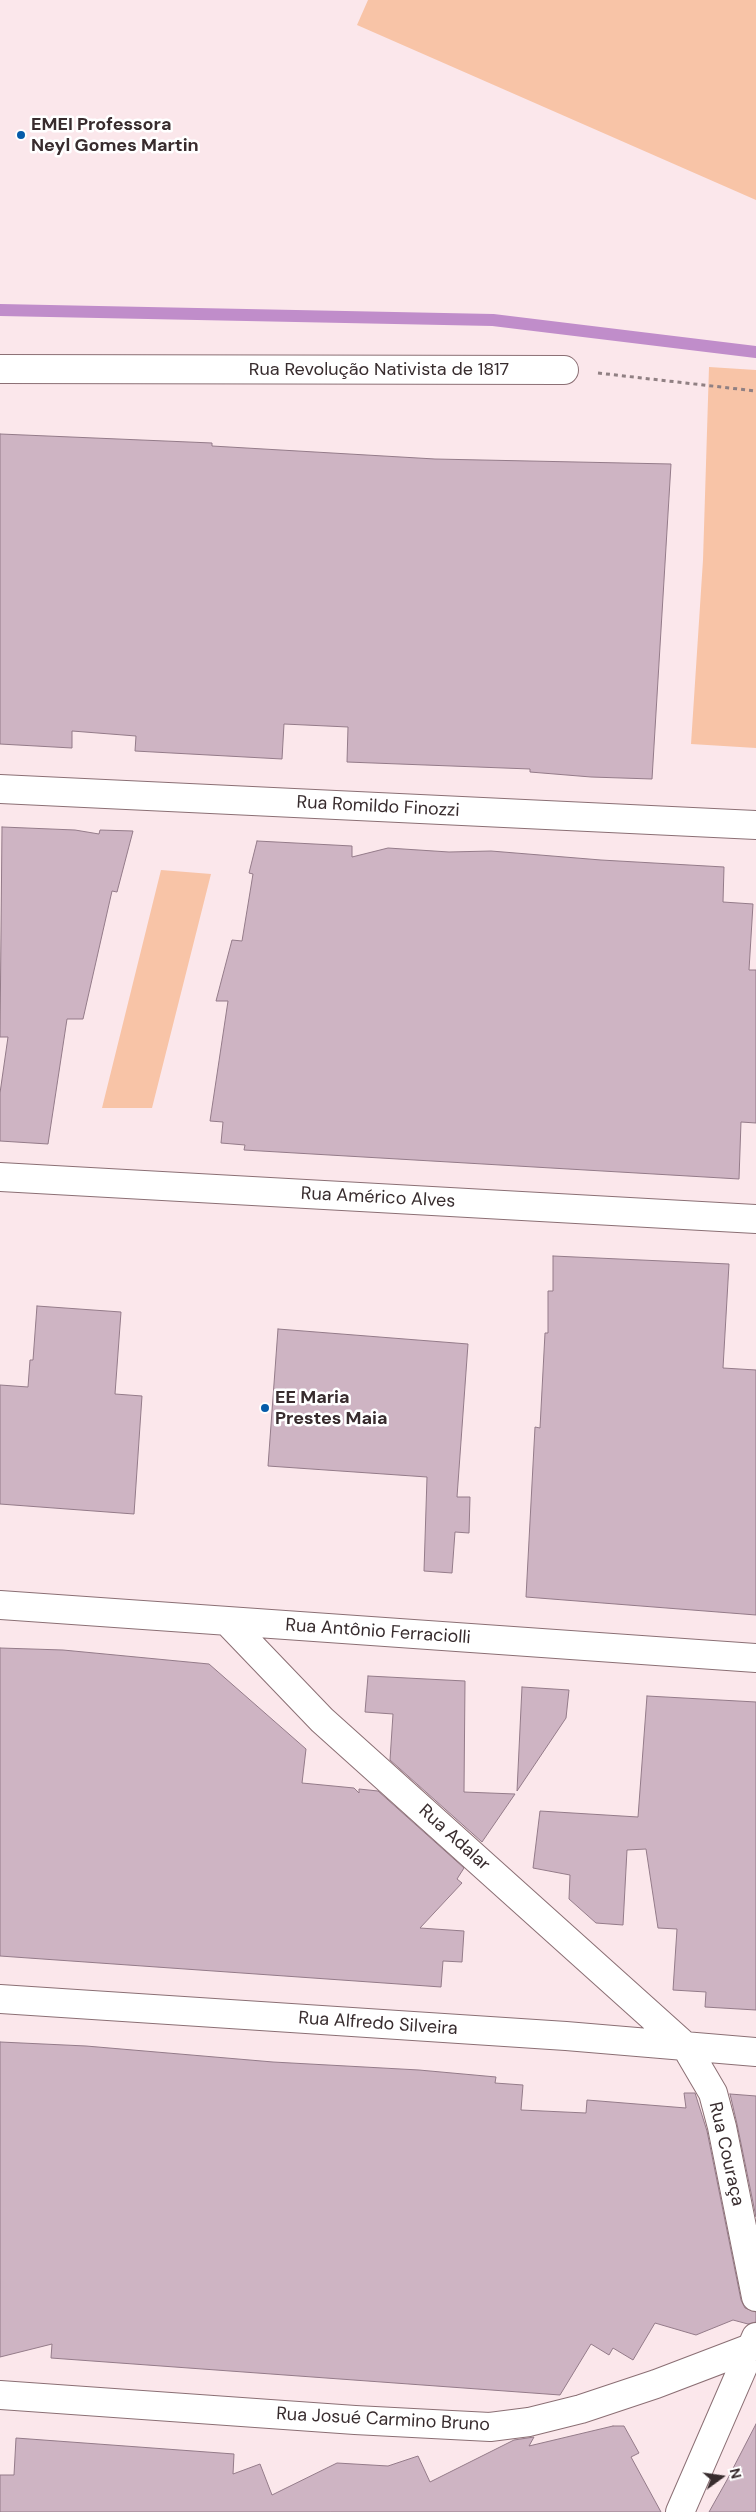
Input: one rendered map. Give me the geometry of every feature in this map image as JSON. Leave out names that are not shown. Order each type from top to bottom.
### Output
[{"type":"street","name":"Rua Revolução Nativista de 1817","points":[[0,368],[564,370]]},
{"type":"street","name":"Rua Romildo Finozzi","points":[[0,789],[756,825]]},
{"type":"street","name":"Rua Américo Alves","points":[[0,1176],[756,1219]]},
{"type":"street","name":"Rua Antônio Ferraciolli","points":[[0,1605],[756,1658]]},
{"type":"street","name":"Rua Adalar","points":[[228,1622],[322,1720],[686,2047]]},
{"type":"street","name":"Rua Alfredo Silveira","points":[[0,1999],[566,2036],[756,2052]]},
{"type":"street","name":"Rua Couraça","points":[[686,2047],[713,2093],[722,2127],[756,2297]]},
{"type":"street","name":"Rua Josué Carmino Bruno","points":[[0,2395],[355,2420],[490,2426],[529,2422],[581,2409],[656,2384],[755,2342]]},
{"type":"street","points":[[680,2512],[755,2342]]},
{"type":"path","points":[[564,370],[756,390]]},
{"type":"shaded area","points":[[368,0],[756,0],[756,200],[357,25]]},
{"type":"shaded area","points":[[709,367],[756,370],[756,748],[691,744],[703,560]]},
{"type":"shaded area","points":[[161,870],[211,874],[152,1108],[102,1108]]},
{"type":"building","points":[[0,434],[212,443],[212,446],[435,459],[671,464],[652,779],[530,772],[530,769],[347,762],[348,727],[284,724],[282,759],[135,751],[136,736],[72,731],[72,748],[0,744]]},
{"type":"building","points":[[2,827],[75,830],[99,834],[100,830],[133,831],[117,892],[112,891],[83,1019],[67,1019],[48,1144],[0,1141],[0,1093],[8,1037],[0,1037]]},
{"type":"building","points":[[257,841],[352,846],[352,857],[388,848],[449,852],[491,851],[724,867],[723,902],[753,904],[749,970],[756,970],[756,1123],[741,1122],[739,1179],[244,1150],[245,1145],[221,1143],[223,1122],[210,1121],[228,1001],[216,1001],[232,940],[242,941],[253,874],[249,873]]},
{"type":"building","points":[[553,1256],[729,1264],[723,1368],[756,1370],[756,1615],[526,1597],[535,1427],[540,1428],[545,1333],[548,1333],[548,1291],[553,1291]]},
{"type":"building","points":[[37,1306],[121,1312],[115,1394],[142,1396],[134,1514],[0,1504],[0,1385],[28,1387],[30,1360],[33,1360]]},
{"type":"building","points":[[278,1329],[468,1344],[457,1497],[470,1497],[469,1533],[455,1532],[452,1573],[424,1571],[427,1477],[268,1466]]},
{"type":"building","points":[[0,1648],[63,1650],[209,1664],[306,1749],[302,1783],[354,1788],[359,1793],[359,1789],[378,1791],[464,1868],[457,1879],[462,1883],[420,1928],[464,1931],[462,1962],[443,1961],[441,1987],[0,1956]]},
{"type":"building","points":[[368,1676],[465,1681],[464,1792],[515,1794],[482,1842],[390,1760],[393,1714],[365,1712]]},
{"type":"building","points":[[522,1687],[569,1690],[566,1718],[517,1791]]},
{"type":"building","points":[[647,1696],[756,1702],[756,2010],[705,2007],[706,1992],[673,1990],[677,1929],[658,1928],[646,1849],[627,1850],[623,1925],[596,1923],[569,1899],[570,1875],[533,1868],[540,1811],[638,1817]]},
{"type":"building","points":[[0,2042],[86,2046],[273,2062],[419,2070],[496,2077],[495,2083],[523,2085],[521,2110],[586,2113],[587,2100],[686,2108],[684,2093],[695,2093],[707,2131],[741,2300],[745,2308],[756,2312],[756,2322],[748,2324],[733,2320],[696,2335],[655,2323],[633,2360],[613,2348],[609,2355],[591,2344],[560,2395],[51,2358],[52,2344],[0,2357]]},
{"type":"building","points":[[730,2094],[756,2096],[756,2217],[737,2124]]},
{"type":"building","points":[[756,2424],[756,2512],[709,2512],[727,2480]]},
{"type":"building","points":[[613,2426],[624,2426],[639,2453],[631,2457],[661,2512],[0,2512],[0,2475],[14,2475],[16,2438],[234,2454],[233,2474],[260,2464],[272,2495],[337,2463],[388,2466],[418,2456],[430,2482],[514,2440],[534,2437],[529,2446]]},
{"type":"waterway","points":[[0,310],[493,320],[756,352]]},
{"type":"place","name":"EMEI Professora Neyl Gomes Martin","points":[[21,135]]},
{"type":"place","name":"EE Maria Prestes Maia","points":[[265,1408]]}]
